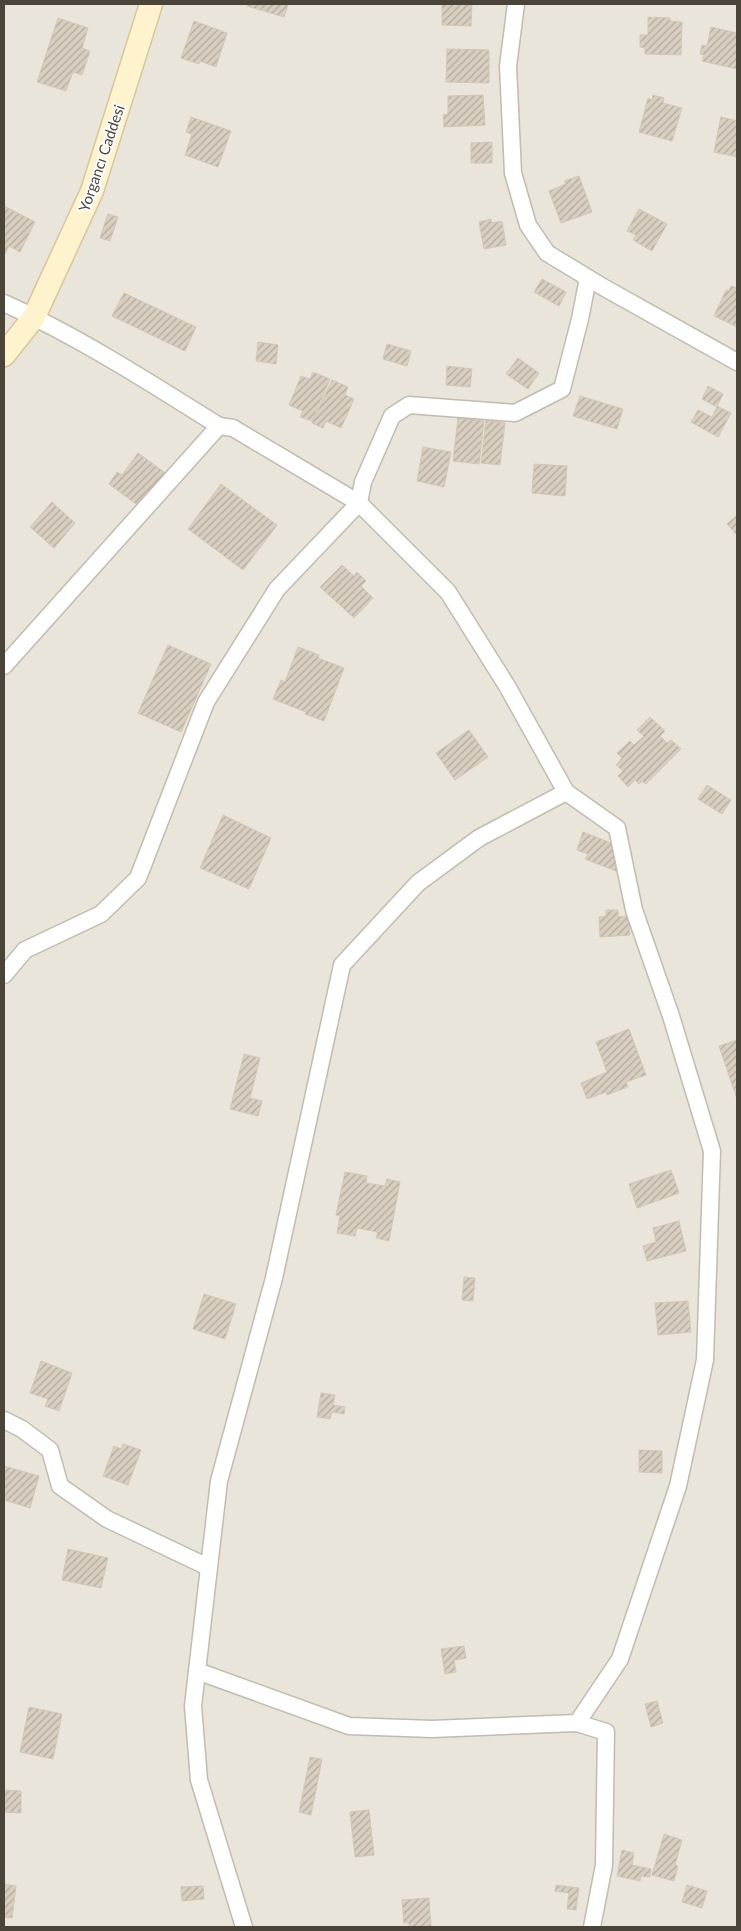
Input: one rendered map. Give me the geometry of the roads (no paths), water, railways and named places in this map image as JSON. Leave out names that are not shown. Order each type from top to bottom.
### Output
[{"type":"street","name":"Yorgancı Caddesi","points":[[4,355],[34,317],[92,191],[152,4]]},
{"type":"street","points":[[516,4],[508,66],[513,174],[528,225],[547,253],[737,362]]},
{"type":"street","points":[[4,976],[25,950],[101,914],[138,878],[206,702],[277,589],[359,503],[363,482],[392,416],[409,405],[515,413],[562,389],[588,278]]},
{"type":"street","points":[[4,303],[34,317],[122,365],[219,426],[234,428],[359,503],[448,592],[507,686],[566,792],[617,828],[634,910],[672,1016],[712,1151],[705,1360],[678,1486],[620,1659],[577,1723]]},
{"type":"street","points":[[4,666],[79,585],[219,426]]},
{"type":"street","points":[[244,1927],[198,1780],[193,1706],[219,1480],[274,1278],[342,964],[418,883],[479,838],[566,792]]},
{"type":"street","points":[[4,1420],[50,1450],[60,1486],[106,1519],[208,1566]]},
{"type":"street","points":[[197,1671],[350,1726],[432,1729],[577,1723],[606,1732],[604,1865],[592,1927]]}]
